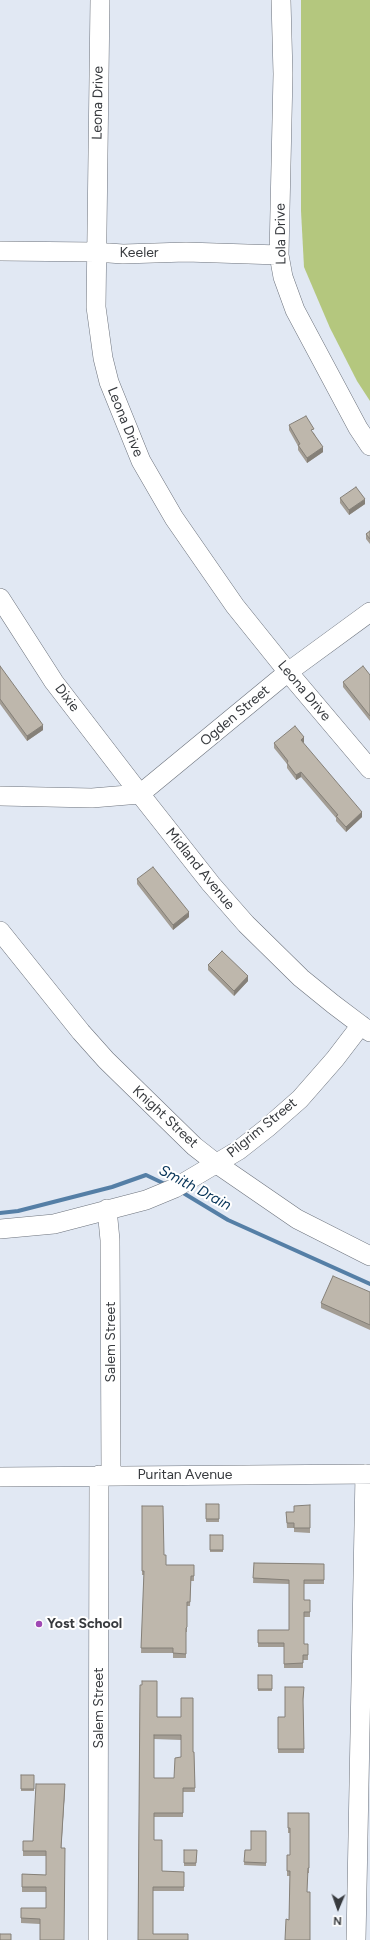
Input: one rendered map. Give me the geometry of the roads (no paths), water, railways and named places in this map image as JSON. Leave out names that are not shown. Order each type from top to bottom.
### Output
[{"type":"street","name":"Leona Drive","points":[[100,0],[95,252],[96,307],[103,358],[117,405],[141,461],[174,518],[235,606],[288,672],[370,769]]},
{"type":"street","name":"Lola Drive","points":[[281,0],[283,74],[279,255],[283,277],[295,310],[358,428],[370,446]]},
{"type":"street","name":"Keeler","points":[[0,251],[95,252],[122,254],[186,252],[279,255]]},
{"type":"street","name":"Dixie","points":[[0,598],[54,682],[140,794]]},
{"type":"street","name":"Ogden Street","points":[[140,794],[288,672],[370,612]]},
{"type":"street","points":[[0,796],[92,798],[140,794]]},
{"type":"street","name":"Midland Avenue","points":[[140,794],[211,884],[246,924],[301,978],[365,1028]]},
{"type":"street","name":"Knight Street","points":[[0,931],[81,1032],[106,1060],[194,1146],[217,1164],[297,1218],[370,1256]]},
{"type":"street","name":"Pilgrim Street","points":[[0,1229],[54,1224],[146,1200],[166,1192],[217,1164],[240,1150],[300,1099],[365,1028]]},
{"type":"street","name":"Salem Street","points":[[98,1940],[110,1240],[107,1209]]},
{"type":"street","points":[[356,1940],[367,1474]]},
{"type":"street","name":"Puritan Avenue","points":[[0,1477],[367,1474]]},
{"type":"waterway","name":"Smith Drain","points":[[0,1213],[18,1211],[112,1187],[146,1175],[167,1185]]},
{"type":"waterway","name":"Smith Drain","points":[[180,1191],[228,1220],[370,1284]]},
{"type":"place","name":"Yost School","points":[[39,1624]]}]
